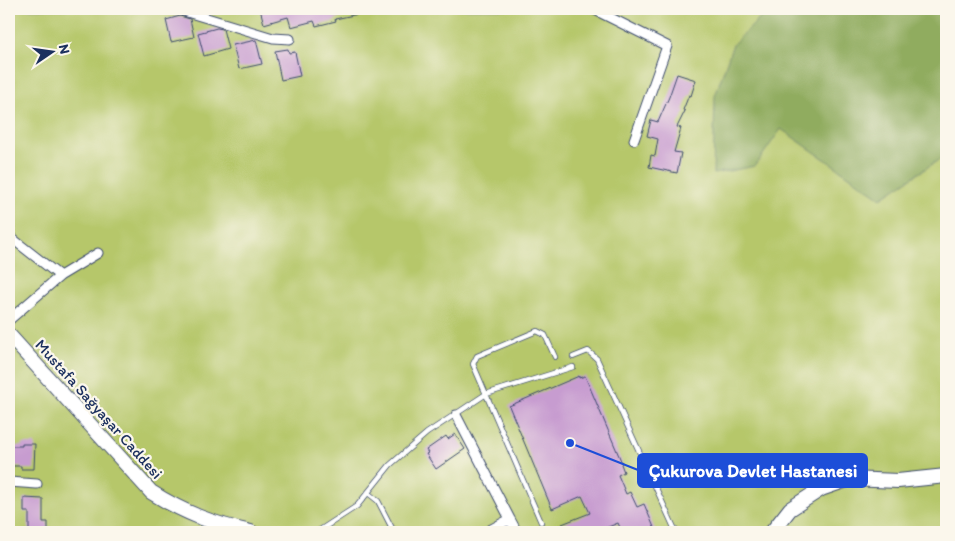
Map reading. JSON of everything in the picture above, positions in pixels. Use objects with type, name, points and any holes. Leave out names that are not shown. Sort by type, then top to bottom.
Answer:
[{"type":"street","points":[[177,9],[273,38],[290,39]]},
{"type":"street","points":[[594,9],[667,46],[634,140]]},
{"type":"street","points":[[9,236],[60,276]]},
{"type":"street","points":[[9,320],[60,276],[98,253]]},
{"type":"street","name":"Mustafa Sağyaşar Caddesi","points":[[9,335],[150,492],[176,508],[210,522],[251,532]]},
{"type":"street","points":[[456,415],[517,532]]},
{"type":"street","points":[[772,532],[790,509],[821,489],[850,479],[898,481],[946,476]]},
{"type":"street","points":[[9,482],[37,484]]},
{"type":"street","points":[[486,532],[510,519]]},
{"type":"lane","points":[[541,522],[473,364],[477,356],[537,332],[545,335],[554,357]]},
{"type":"lane","points":[[573,357],[588,351],[597,359],[676,532]]},
{"type":"lane","points":[[317,532],[357,506],[390,465],[427,433],[486,394],[573,367]]},
{"type":"lane","points":[[368,493],[378,501],[394,532]]},
{"type":"green space","points":[[9,9],[946,9],[946,532],[9,532]]},
{"type":"green space","points":[[770,9],[946,9],[946,155],[881,198],[781,129],[755,166],[713,174],[715,96],[733,44]]},
{"type":"building","points":[[260,9],[368,9],[368,12],[335,19],[336,21],[316,26],[314,21],[291,27],[288,17],[264,24]]},
{"type":"building","points":[[180,16],[190,19],[194,37],[171,42],[166,20]]},
{"type":"building","points":[[217,28],[223,29],[228,49],[204,56],[198,33]]},
{"type":"building","points":[[256,40],[262,64],[239,69],[233,45]]},
{"type":"building","points":[[288,49],[289,53],[295,52],[300,76],[281,80],[275,51]]},
{"type":"building","points":[[677,74],[696,80],[677,127],[681,128],[674,152],[681,153],[677,173],[649,167],[651,155],[655,156],[658,139],[647,136],[651,120],[658,122]]},
{"type":"building","points":[[579,376],[579,378],[585,376],[622,463],[624,472],[618,475],[626,494],[630,492],[637,507],[644,504],[656,532],[622,532],[618,523],[596,532],[565,532],[562,524],[590,513],[582,496],[552,509],[509,406]]},
{"type":"building","points":[[455,434],[465,449],[436,469],[426,454],[428,453],[426,450],[446,436],[448,439]]},
{"type":"building","points":[[22,444],[35,444],[34,469],[21,469],[21,466],[9,466],[9,446],[22,446]]},
{"type":"building","points":[[24,498],[43,499],[43,522],[48,522],[48,532],[29,532],[29,512],[24,512]]},
{"type":"place","name":"Çukurova Devlet Hastanesi","points":[[570,443]]}]
